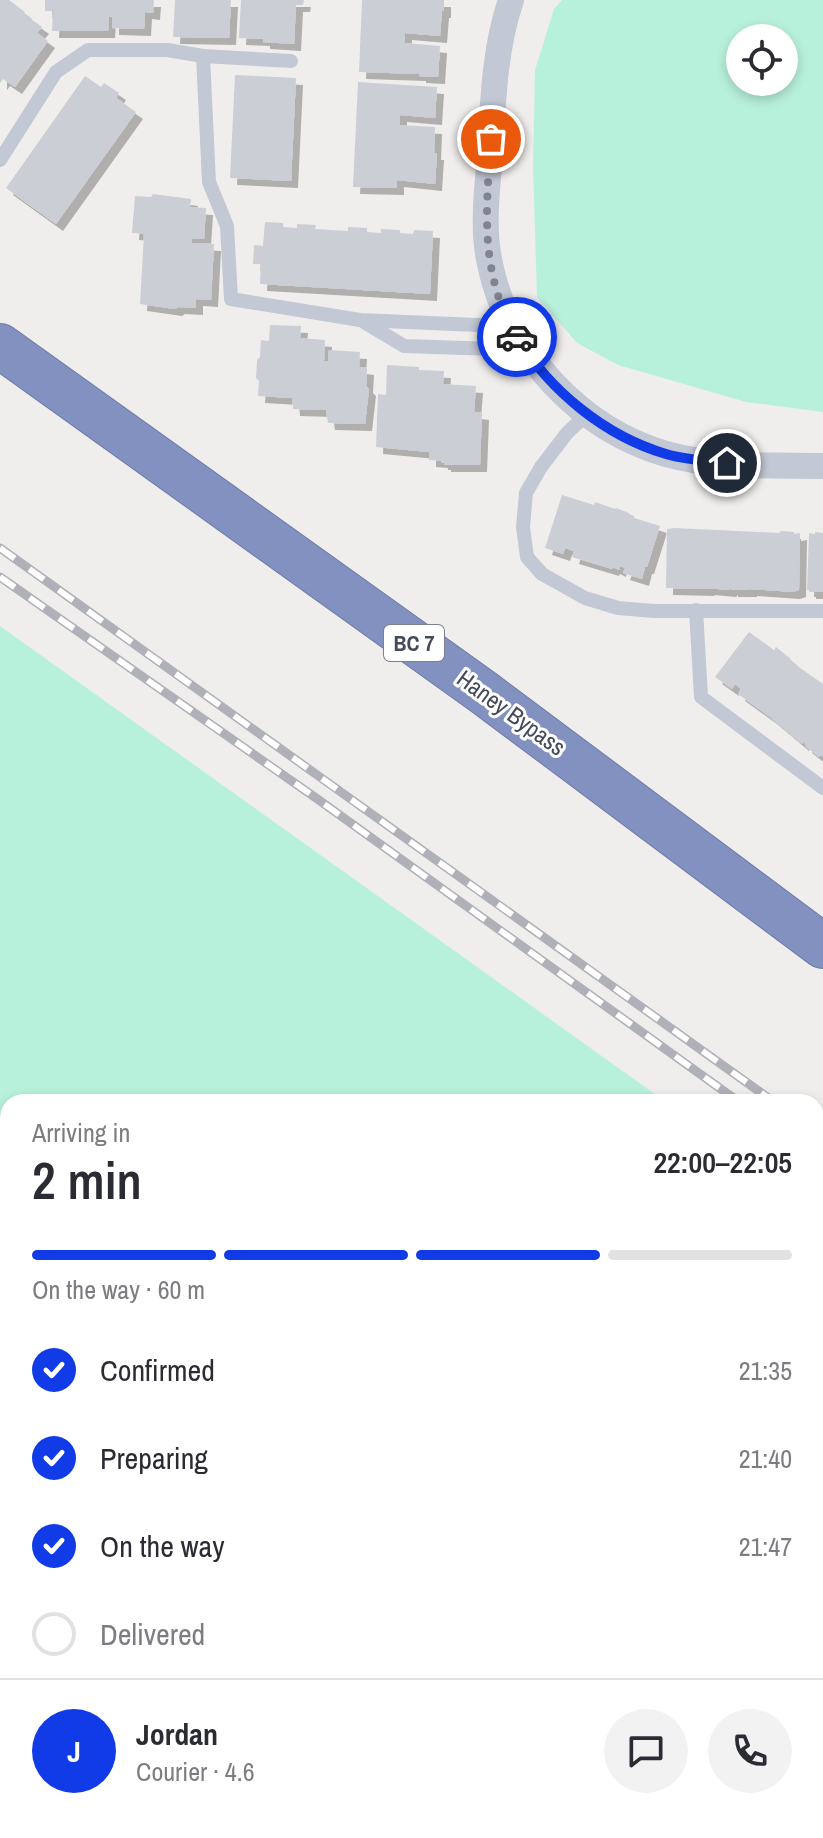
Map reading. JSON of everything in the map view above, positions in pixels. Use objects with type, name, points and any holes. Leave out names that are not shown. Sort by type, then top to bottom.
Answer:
[{"type":"highway","name":"Haney Bypass","points":[[0,346],[483,692],[823,946]]},
{"type":"street","points":[[511,0],[496,60],[486,227],[489,261],[498,296],[526,350],[554,384],[587,414],[632,441],[666,454],[727,463],[823,466]]},
{"type":"lane","points":[[0,160],[56,72],[88,50],[167,50],[203,56],[291,61]]},
{"type":"lane","points":[[203,56],[209,182],[227,226],[231,299],[360,320],[510,324]]},
{"type":"lane","points":[[360,320],[404,346],[526,350]]},
{"type":"lane","points":[[587,414],[541,467],[526,493],[523,527],[527,557],[542,574],[585,598],[618,608],[654,611],[823,611]]},
{"type":"lane","points":[[696,610],[701,697],[823,788]]},
{"type":"green space","points":[[562,0],[823,0],[823,412],[746,402],[618,365],[577,343],[537,297],[533,167],[535,70],[554,9]]},
{"type":"green space","points":[[0,626],[655,1094],[0,1094]]},
{"type":"building","points":[[0,0],[9,0],[25,12],[42,27],[37,33],[48,41],[15,87],[3,79],[0,83]]},
{"type":"building","points":[[45,0],[154,0],[153,13],[145,12],[144,29],[112,28],[112,17],[109,17],[108,31],[52,31],[53,11],[45,11]]},
{"type":"building","points":[[175,0],[231,0],[229,38],[173,37]]},
{"type":"building","points":[[241,0],[304,0],[303,5],[296,5],[294,44],[239,38]]},
{"type":"building","points":[[362,0],[444,0],[440,36],[405,33],[405,43],[440,46],[438,77],[359,72]]},
{"type":"building","points":[[235,75],[296,78],[291,181],[230,178]]},
{"type":"building","points":[[85,76],[101,87],[104,83],[119,93],[116,98],[136,112],[56,224],[6,188]]},
{"type":"building","points":[[358,82],[437,87],[435,118],[400,115],[400,125],[435,127],[435,184],[397,180],[397,188],[353,187]]},
{"type":"building","points":[[153,194],[191,199],[190,207],[206,208],[204,239],[192,239],[192,243],[214,244],[211,300],[196,299],[196,308],[175,309],[140,304],[144,234],[132,233],[135,196],[151,197]]},
{"type":"building","points":[[265,222],[283,223],[283,227],[316,225],[315,229],[348,231],[348,227],[367,228],[367,232],[381,233],[381,229],[413,234],[414,230],[433,231],[430,294],[260,284],[261,264],[253,264],[254,245],[263,246]]},
{"type":"building","points":[[270,325],[301,326],[300,338],[325,340],[324,361],[328,361],[329,350],[360,352],[359,367],[367,368],[366,386],[369,389],[365,424],[328,423],[326,410],[293,409],[292,398],[258,396],[257,360],[261,340],[269,341]]},
{"type":"building","points":[[387,365],[444,371],[443,384],[476,386],[474,412],[482,413],[480,465],[444,465],[441,461],[429,460],[429,452],[376,447],[378,394],[386,395]]},
{"type":"building","points":[[562,495],[616,508],[634,518],[660,526],[642,579],[623,573],[625,568],[620,566],[619,570],[612,569],[572,557],[574,551],[565,548],[563,554],[545,548]]},
{"type":"building","points":[[667,529],[800,533],[799,590],[666,588]]},
{"type":"building","points":[[809,533],[823,533],[823,592],[807,590]]},
{"type":"building","points":[[749,632],[774,650],[776,647],[823,684],[823,757],[738,694],[741,689],[735,684],[732,689],[715,677]]},
{"type":"railway","points":[[0,548],[763,1094]]},
{"type":"railway","points":[[0,577],[316,798],[728,1094]]},
{"type":"way so far","points":[[491,139],[486,227],[489,261],[498,296],[517,337]]},
{"type":"route","points":[[517,337],[531,359],[587,414],[632,441],[666,454],[727,463]]}]
